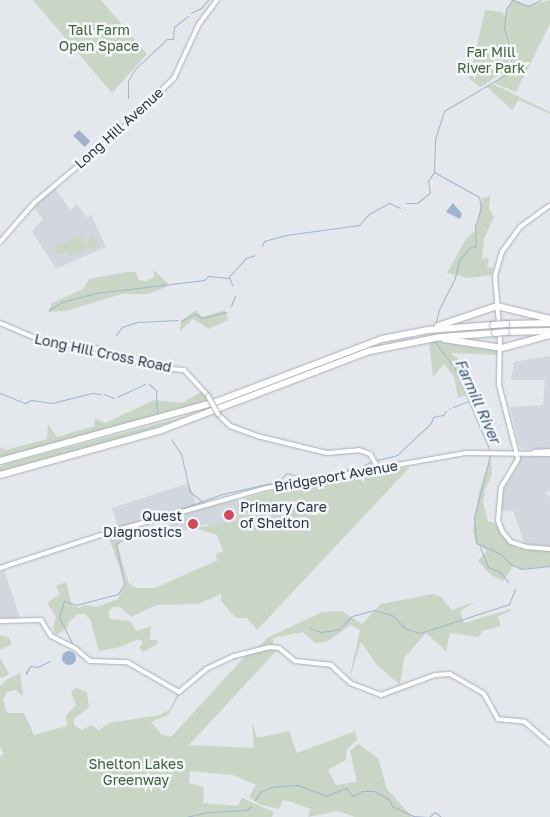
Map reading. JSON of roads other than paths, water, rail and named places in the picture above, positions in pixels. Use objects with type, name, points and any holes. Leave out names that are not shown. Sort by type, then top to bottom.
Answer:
[{"type":"highway","points":[[0,461],[216,402],[362,345],[443,326],[497,306],[550,321]]},
{"type":"highway","points":[[443,326],[550,321]]},
{"type":"highway","points":[[0,475],[159,431],[347,359],[419,340],[506,332],[550,331]]},
{"type":"highway","points":[[441,338],[502,348],[550,336]]},
{"type":"street","name":"Long Hill Avenue","points":[[0,242],[34,203],[125,126],[174,78],[199,24],[217,0]]},
{"type":"street","points":[[550,205],[524,223],[505,245],[495,276],[502,348],[499,385],[518,453],[516,466],[501,487],[499,526],[516,544],[550,548]]},
{"type":"street","name":"Long Hill Cross Road","points":[[0,323],[47,343],[92,348],[158,368],[184,370],[208,396],[218,414],[230,426],[257,436],[329,454],[366,452],[378,468]]},
{"type":"street","name":"Bridgeport Avenue","points":[[0,568],[104,534],[266,488],[465,453],[550,452]]},
{"type":"street","points":[[0,622],[42,620],[51,636],[76,649],[90,662],[128,662],[180,692],[206,669],[234,656],[269,647],[279,648],[295,661],[331,665],[350,683],[380,695],[435,675],[450,674],[484,694],[498,719],[525,722],[550,744]]},
{"type":"water","points":[[79,130],[90,141],[85,147],[73,136]]},
{"type":"water","points":[[453,203],[462,214],[460,219],[446,212]]},
{"type":"water","points":[[66,651],[72,651],[76,658],[72,665],[66,665],[62,661],[62,655]]},
{"type":"waterway","points":[[191,13],[201,8],[208,0]]},
{"type":"waterway","name":"Farmill River","points":[[406,203],[417,203],[430,193],[428,181],[434,172],[435,139],[444,111],[510,72],[511,56],[504,28],[506,9],[512,0]]},
{"type":"waterway","name":"Farmill River","points":[[513,0],[528,6],[541,0]]},
{"type":"waterway","points":[[128,98],[128,81],[134,70],[167,39],[173,39],[174,27],[188,16]]},
{"type":"waterway","name":"Farmill River","points":[[434,172],[479,197],[481,208],[475,227],[476,246],[470,247],[459,260],[455,278],[439,309],[435,326]]},
{"type":"waterway","points":[[262,246],[264,241],[286,235],[359,225],[369,214],[389,203],[400,208]]},
{"type":"waterway","points":[[49,310],[62,302],[96,293],[204,280],[208,276],[228,278],[246,258],[255,255]]},
{"type":"waterway","points":[[229,277],[232,285]]},
{"type":"waterway","points":[[231,306],[235,296]]},
{"type":"waterway","points":[[181,321],[195,314],[202,318],[226,312]]},
{"type":"waterway","points":[[116,335],[122,327],[137,322],[178,320]]},
{"type":"waterway","name":"Farmill River","points":[[435,342],[454,367],[490,451]]},
{"type":"waterway","points":[[117,397],[145,384]]},
{"type":"waterway","points":[[149,384],[156,390],[157,414]]},
{"type":"waterway","points":[[0,393],[25,403],[31,400],[52,403],[92,393],[101,394]]},
{"type":"waterway","points":[[104,394],[114,398]]},
{"type":"waterway","points":[[453,407],[469,401]]},
{"type":"waterway","points":[[377,460],[397,455],[431,423],[433,417],[443,415],[446,411]]},
{"type":"waterway","points":[[171,439],[181,454],[190,492],[202,501]]},
{"type":"waterway","name":"Farmill River","points":[[490,455],[474,518],[476,543],[501,554],[510,564],[522,569],[550,566]]},
{"type":"waterway","points":[[173,512],[222,494],[277,482],[287,473],[306,478],[361,467],[372,461]]},
{"type":"waterway","points":[[130,536],[143,537],[155,528]]},
{"type":"waterway","points":[[72,643],[59,618],[64,601],[76,605],[118,594],[124,584],[116,544],[123,539]]},
{"type":"waterway","points":[[480,547],[488,567],[500,572],[508,582]]},
{"type":"waterway","points":[[310,628],[321,632],[339,629],[352,616],[374,610],[392,615],[406,629],[420,633],[509,604],[515,589]]},
{"type":"waterway","points":[[26,671],[26,674],[30,666],[37,667],[50,661]]},
{"type":"waterway","points":[[255,800],[260,792],[271,787],[298,785],[326,796],[346,788],[353,796],[362,791],[374,791],[389,799],[392,806],[413,816],[429,817],[435,812],[441,817]]},
{"type":"waterway","points":[[186,817],[208,812],[247,810],[252,806]]},
{"type":"place","name":"Primary Care of Shelton","points":[[229,515]]},
{"type":"place","name":"Quest Diagnostics","points":[[193,524]]},
{"type":"park label","name":"Tall Farm Open Space","points":[[99,38]]},
{"type":"park label","name":"Far Mill River Park","points":[[491,60]]},
{"type":"park label","name":"Shelton Lakes Greenway","points":[[136,772]]}]
